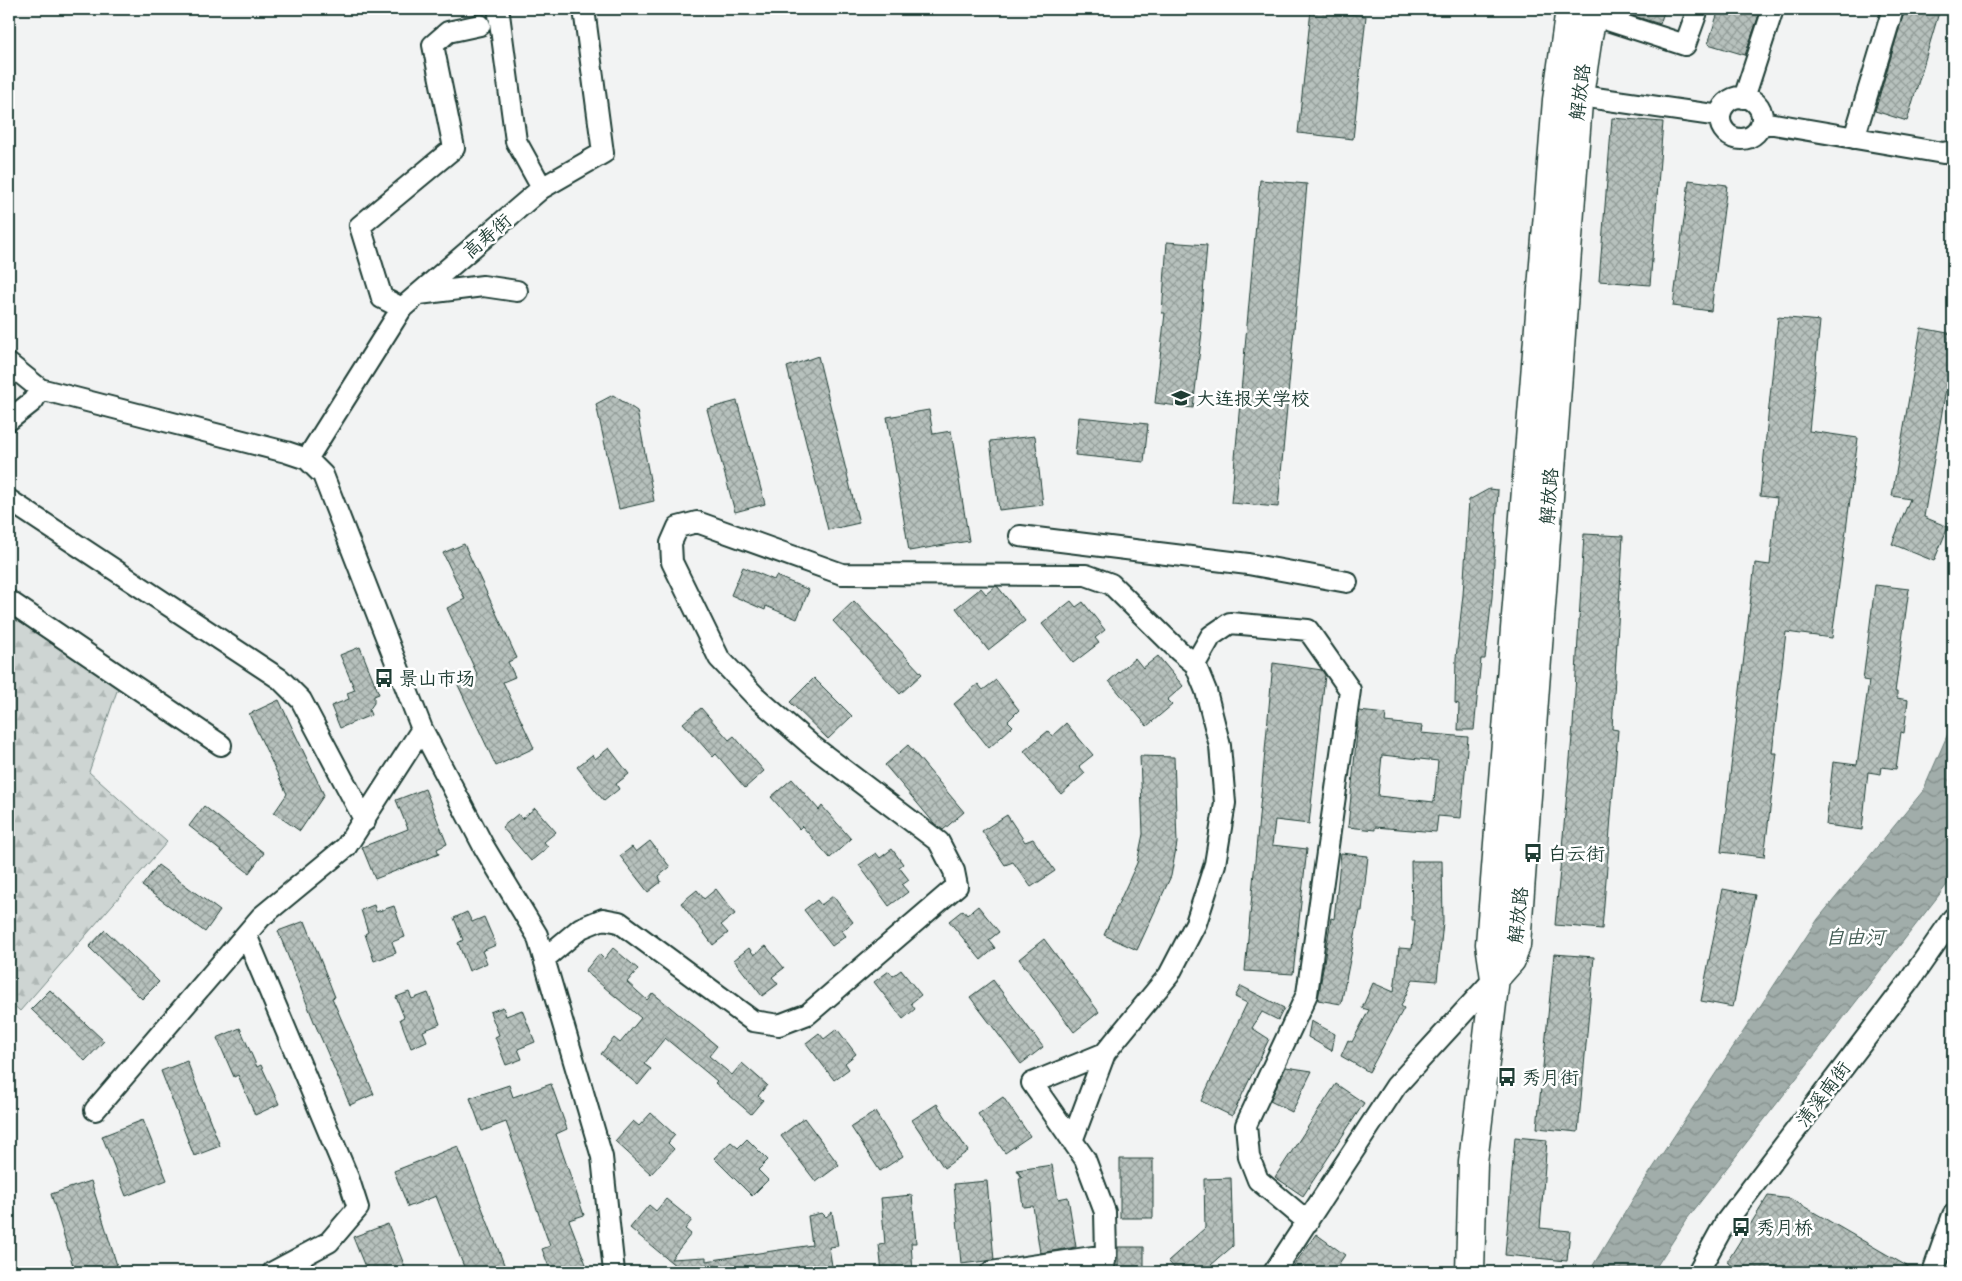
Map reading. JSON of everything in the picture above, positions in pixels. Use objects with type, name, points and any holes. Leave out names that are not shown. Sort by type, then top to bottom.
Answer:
[{"type":"main road","name":"解放路","points":[[1470,1272],[1473,1162],[1495,978],[1490,944],[1568,94],[1585,11]]},
{"type":"street","name":"高寿街","points":[[307,460],[402,308],[542,188],[603,153],[584,9]]},
{"type":"street","points":[[1585,11],[1685,45],[1698,9]]},
{"type":"street","points":[[1744,98],[1773,9]]},
{"type":"street","points":[[1854,138],[1893,9]]},
{"type":"street","points":[[499,14],[516,141],[542,188]]},
{"type":"street","points":[[402,308],[382,298],[360,226],[454,148],[433,44],[448,32],[480,25]]},
{"type":"street","points":[[1568,94],[1720,116]]},
{"type":"street","points":[[1744,98],[1756,103],[1760,109],[1762,122],[1756,134],[1750,138],[1735,138],[1724,130],[1720,116],[1722,109],[1731,100],[1744,98]]},
{"type":"street","points":[[1762,122],[1943,153],[1953,151]]},
{"type":"street","points":[[419,294],[483,286],[517,291]]},
{"type":"street","points":[[9,364],[40,389],[286,452],[307,460],[323,475],[422,729],[484,847],[537,934],[602,1158],[614,1272]]},
{"type":"street","points":[[9,420],[33,401],[40,389]]},
{"type":"street","points":[[9,500],[280,680],[301,700],[365,820]]},
{"type":"street","points":[[544,959],[581,928],[603,919],[618,922],[753,1021],[779,1025],[808,1014],[957,886],[954,871],[939,842],[811,745],[755,696],[719,658],[672,562],[671,543],[678,527],[697,522],[842,574],[1086,575],[1111,584],[1179,651],[1195,664],[1206,691],[1220,746],[1225,803],[1214,864],[1196,923],[1169,975],[1105,1053],[1072,1141]]},
{"type":"street","points":[[1020,536],[1248,564],[1347,582]]},
{"type":"street","points":[[9,601],[221,745]]},
{"type":"street","points":[[1195,664],[1211,636],[1230,623],[1308,630],[1350,690],[1307,994],[1246,1125],[1249,1157],[1258,1180],[1308,1222]]},
{"type":"street","points":[[95,1110],[261,917],[346,847],[422,729]]},
{"type":"street","name":"清溪南街","points":[[1698,1272],[1726,1223],[1910,980],[1953,918]]},
{"type":"street","points":[[246,936],[349,1180],[358,1208],[329,1242],[273,1272]]},
{"type":"street","points":[[1274,1272],[1396,1086],[1495,978]]},
{"type":"street","points":[[991,1272],[1104,1264],[1105,1212],[1085,1159],[1032,1082],[1105,1053]]},
{"type":"street","points":[[1933,1272],[1947,1253],[1953,1215]]},
{"type":"green space","points":[[9,615],[118,688],[89,772],[167,842],[20,1011],[9,1001]]},
{"type":"water","name":"自由河","points":[[1953,722],[1953,877],[1687,1219],[1653,1272],[1589,1272],[1641,1186],[1818,919],[1923,791]]},
{"type":"building","points":[[1611,9],[1665,9],[1660,24]]},
{"type":"building","points":[[1719,9],[1761,9],[1745,55],[1708,44]]},
{"type":"building","points":[[1905,9],[1940,9],[1907,121],[1875,111]]},
{"type":"building","points":[[1311,10],[1366,16],[1353,139],[1298,133]]},
{"type":"building","points":[[1612,118],[1663,122],[1650,285],[1599,281]]},
{"type":"building","points":[[1260,180],[1307,184],[1278,507],[1231,503]]},
{"type":"building","points":[[1689,180],[1727,185],[1711,311],[1673,306]]},
{"type":"building","points":[[1167,242],[1207,245],[1200,331],[1202,332],[1193,408],[1155,403],[1165,313],[1162,313]]},
{"type":"building","points":[[1778,317],[1820,321],[1809,431],[1858,438],[1832,638],[1786,632],[1772,753],[1777,753],[1764,857],[1721,852],[1755,563],[1770,565],[1777,498],[1760,496]]},
{"type":"building","points":[[1921,328],[1953,334],[1953,348],[1924,517],[1948,527],[1934,561],[1892,544],[1910,499],[1892,496]]},
{"type":"building","points":[[818,356],[859,523],[828,530],[787,367]]},
{"type":"building","points":[[613,395],[637,411],[654,501],[619,509],[596,404]]},
{"type":"building","points":[[737,401],[765,504],[735,512],[707,409]]},
{"type":"building","points":[[929,410],[933,434],[951,431],[969,541],[909,551],[887,417]]},
{"type":"building","points":[[1079,417],[1148,424],[1144,462],[1075,455]]},
{"type":"building","points":[[1035,436],[1043,505],[999,510],[990,441]]},
{"type":"building","points":[[1489,489],[1498,490],[1492,597],[1485,659],[1481,659],[1474,730],[1458,730],[1459,704],[1455,703],[1456,658],[1463,595],[1469,500]]},
{"type":"building","points":[[1584,534],[1623,536],[1612,729],[1618,730],[1602,929],[1555,925],[1573,726]]},
{"type":"building","points":[[464,544],[517,658],[508,662],[515,677],[503,682],[534,748],[496,766],[458,685],[478,676],[447,608],[465,599],[443,553]]},
{"type":"building","points":[[743,567],[774,580],[776,576],[809,590],[797,619],[766,606],[765,610],[731,595]]},
{"type":"building","points":[[1875,585],[1909,589],[1895,692],[1897,692],[1897,698],[1908,700],[1904,733],[1901,732],[1896,769],[1882,767],[1881,774],[1868,772],[1862,830],[1826,825],[1833,762],[1857,765],[1869,681],[1863,680]]},
{"type":"building","points":[[996,586],[1025,621],[988,650],[956,608],[981,588],[986,594]]},
{"type":"building","points":[[854,601],[922,674],[900,694],[833,621]]},
{"type":"building","points":[[1071,601],[1076,607],[1083,602],[1105,630],[1095,638],[1099,643],[1073,663],[1042,624]]},
{"type":"building","points":[[360,647],[379,694],[374,696],[374,703],[369,710],[371,715],[340,728],[331,706],[349,699],[347,693],[355,690],[340,655]]},
{"type":"building","points":[[1158,656],[1183,686],[1167,700],[1172,705],[1147,726],[1109,681],[1135,658],[1143,668]]},
{"type":"building","points":[[1273,663],[1322,670],[1325,675],[1309,824],[1275,820],[1272,845],[1307,849],[1293,974],[1245,971]]},
{"type":"building","points":[[814,678],[852,716],[828,739],[790,702]]},
{"type":"building","points":[[996,680],[1019,710],[1008,721],[1013,726],[989,748],[954,704],[978,684],[983,690]]},
{"type":"building","points":[[279,700],[324,795],[300,831],[274,813],[287,794],[249,714]]},
{"type":"building","points":[[701,708],[729,740],[734,736],[764,771],[745,788],[716,754],[713,757],[683,723]]},
{"type":"building","points":[[1359,711],[1386,714],[1385,722],[1422,726],[1421,733],[1468,737],[1461,818],[1438,816],[1436,832],[1375,827],[1375,830],[1348,827]],"holes":[[[1382,755],[1438,761],[1434,802],[1378,796]]]},
{"type":"building","points":[[1066,723],[1093,755],[1079,766],[1085,773],[1061,794],[1024,751],[1048,731],[1052,736]]},
{"type":"building","points":[[908,745],[964,812],[943,830],[934,823],[885,765]]},
{"type":"building","points":[[609,748],[629,774],[616,784],[619,789],[604,801],[577,767],[592,755],[595,759]]},
{"type":"building","points":[[1140,756],[1174,757],[1177,843],[1171,876],[1137,950],[1104,935],[1137,863],[1143,834]]},
{"type":"building","points":[[792,779],[819,810],[822,806],[851,839],[830,858],[802,826],[799,829],[771,797]]},
{"type":"building","points":[[425,789],[447,844],[437,849],[439,854],[375,879],[362,847],[408,829],[396,800]]},
{"type":"building","points":[[204,806],[264,853],[249,873],[189,826]]},
{"type":"building","points":[[535,808],[556,832],[544,842],[548,847],[531,861],[502,827],[518,814],[522,819]]},
{"type":"building","points":[[1007,815],[1025,842],[1033,839],[1055,871],[1031,887],[1013,862],[1005,865],[982,831]]},
{"type":"building","points":[[650,841],[670,867],[659,876],[661,882],[648,892],[620,856],[632,847],[636,852]]},
{"type":"building","points":[[892,849],[903,864],[899,867],[909,880],[902,885],[908,892],[889,906],[859,865],[876,853],[880,858]]},
{"type":"building","points":[[1341,853],[1368,856],[1362,911],[1360,911],[1341,1004],[1318,1000],[1331,918],[1334,919]]},
{"type":"building","points":[[1411,861],[1442,861],[1443,922],[1437,981],[1413,979],[1401,1006],[1404,1008],[1369,1072],[1341,1056],[1348,1040],[1352,1042],[1369,1010],[1362,1008],[1373,983],[1394,992],[1399,948],[1412,949],[1415,920],[1412,920]]},
{"type":"building","points":[[158,865],[220,911],[205,932],[142,886]]},
{"type":"building","points":[[716,889],[735,914],[721,925],[728,933],[713,945],[681,903],[697,890],[704,899]]},
{"type":"building","points":[[1723,889],[1755,895],[1733,1007],[1701,1001]]},
{"type":"building","points":[[833,896],[853,922],[842,931],[846,936],[832,946],[804,910],[817,900],[821,905]]},
{"type":"building","points":[[374,905],[376,912],[394,906],[405,937],[392,942],[396,953],[374,961],[365,934],[368,932],[361,910]]},
{"type":"building","points":[[978,906],[999,932],[989,940],[995,948],[981,960],[949,921],[963,910],[967,915]]},
{"type":"building","points":[[467,912],[472,922],[484,917],[496,945],[482,951],[487,963],[469,971],[458,943],[463,940],[454,918]]},
{"type":"building","points":[[305,921],[335,997],[332,998],[374,1094],[350,1105],[278,931]]},
{"type":"building","points":[[105,930],[159,982],[142,999],[89,947]]},
{"type":"building","points":[[1044,939],[1099,1012],[1074,1032],[1019,959]]},
{"type":"building","points":[[766,946],[784,968],[772,977],[778,984],[762,996],[734,960],[749,948],[754,955]]},
{"type":"building","points":[[613,948],[638,969],[627,982],[647,1000],[653,993],[717,1046],[709,1056],[732,1075],[742,1063],[767,1085],[758,1096],[763,1100],[751,1114],[715,1083],[717,1081],[665,1038],[644,1064],[651,1069],[638,1085],[601,1054],[614,1038],[620,1043],[641,1018],[585,971],[599,954],[604,959]]},
{"type":"building","points":[[1554,954],[1594,957],[1578,1132],[1537,1128]]},
{"type":"building","points":[[901,970],[921,995],[911,1003],[915,1009],[903,1019],[874,982],[889,971],[893,976]]},
{"type":"building","points":[[993,980],[1043,1047],[1021,1064],[970,997]]},
{"type":"building","points":[[1241,986],[1284,1008],[1278,1020],[1262,1012],[1252,1028],[1269,1039],[1232,1116],[1201,1101],[1247,1003],[1235,997]]},
{"type":"building","points":[[50,990],[104,1041],[85,1061],[31,1009]]},
{"type":"building","points":[[409,992],[412,999],[428,993],[440,1024],[423,1031],[427,1041],[411,1048],[400,1019],[404,1017],[396,997]]},
{"type":"building","points":[[503,1007],[506,1016],[522,1010],[535,1042],[518,1049],[522,1059],[506,1065],[495,1037],[499,1035],[490,1012]]},
{"type":"building","points":[[1311,1021],[1335,1034],[1332,1051],[1308,1037]]},
{"type":"building","points":[[240,1028],[257,1067],[261,1065],[279,1104],[255,1115],[238,1075],[234,1077],[217,1038]]},
{"type":"building","points":[[837,1029],[856,1054],[845,1063],[849,1069],[834,1080],[806,1043],[819,1033],[824,1039]]},
{"type":"building","points":[[187,1061],[220,1146],[194,1156],[161,1071]]},
{"type":"building","points":[[1286,1067],[1312,1071],[1292,1112],[1270,1101]]},
{"type":"building","points":[[551,1084],[567,1129],[556,1134],[584,1215],[569,1220],[589,1272],[551,1272],[542,1249],[550,1246],[506,1122],[482,1131],[470,1098],[509,1085],[513,1097]]},
{"type":"building","points":[[1336,1084],[1364,1103],[1303,1196],[1275,1177]]},
{"type":"building","points":[[1003,1097],[1030,1136],[1005,1153],[978,1114]]},
{"type":"building","points":[[937,1104],[968,1151],[944,1168],[912,1120]]},
{"type":"building","points":[[875,1112],[903,1156],[880,1171],[851,1127]]},
{"type":"building","points":[[651,1113],[675,1135],[668,1143],[674,1149],[651,1174],[615,1141],[633,1121],[639,1126]]},
{"type":"building","points":[[804,1118],[839,1165],[816,1182],[781,1136]]},
{"type":"building","points":[[143,1120],[167,1180],[126,1196],[102,1136]]},
{"type":"building","points":[[1515,1137],[1547,1140],[1540,1228],[1570,1231],[1567,1261],[1505,1255]]},
{"type":"building","points":[[747,1139],[768,1160],[758,1170],[768,1180],[752,1196],[714,1158],[731,1142],[738,1148]]},
{"type":"building","points":[[458,1146],[507,1272],[466,1272],[436,1196],[408,1207],[394,1171]]},
{"type":"building","points":[[1120,1159],[1153,1159],[1153,1218],[1120,1218]]},
{"type":"building","points":[[1052,1165],[1058,1199],[1068,1197],[1076,1247],[1040,1253],[1033,1206],[1023,1207],[1019,1178],[1022,1178],[1017,1170]]},
{"type":"building","points":[[1231,1178],[1233,1246],[1203,1272],[1178,1272],[1168,1261],[1205,1228],[1204,1179]]},
{"type":"building","points":[[91,1181],[119,1272],[75,1272],[51,1194]]},
{"type":"building","points":[[987,1181],[994,1260],[961,1264],[954,1184]]},
{"type":"building","points":[[912,1195],[916,1243],[911,1243],[913,1272],[882,1272],[879,1245],[885,1244],[881,1198]]},
{"type":"building","points":[[1768,1196],[1791,1199],[1917,1272],[1742,1272],[1727,1262]]},
{"type":"building","points":[[666,1199],[692,1220],[685,1229],[691,1234],[671,1259],[706,1257],[706,1261],[812,1245],[808,1216],[822,1213],[826,1217],[832,1212],[838,1246],[829,1247],[833,1272],[683,1272],[630,1228],[649,1205],[656,1211]]},
{"type":"building","points":[[388,1224],[407,1272],[367,1272],[353,1237]]},
{"type":"building","points":[[1316,1234],[1345,1255],[1333,1272],[1289,1272]]},
{"type":"building","points":[[1118,1247],[1144,1247],[1144,1272],[1118,1272]]},
{"type":"place","name":"大连报关学校","points":[[1181,398]]},
{"type":"place","name":"景山市场","points":[[384,678]]},
{"type":"place","name":"白云街","points":[[1533,853]]},
{"type":"place","name":"秀月街","points":[[1507,1077]]},
{"type":"place","name":"秀月桥","points":[[1741,1227]]}]
